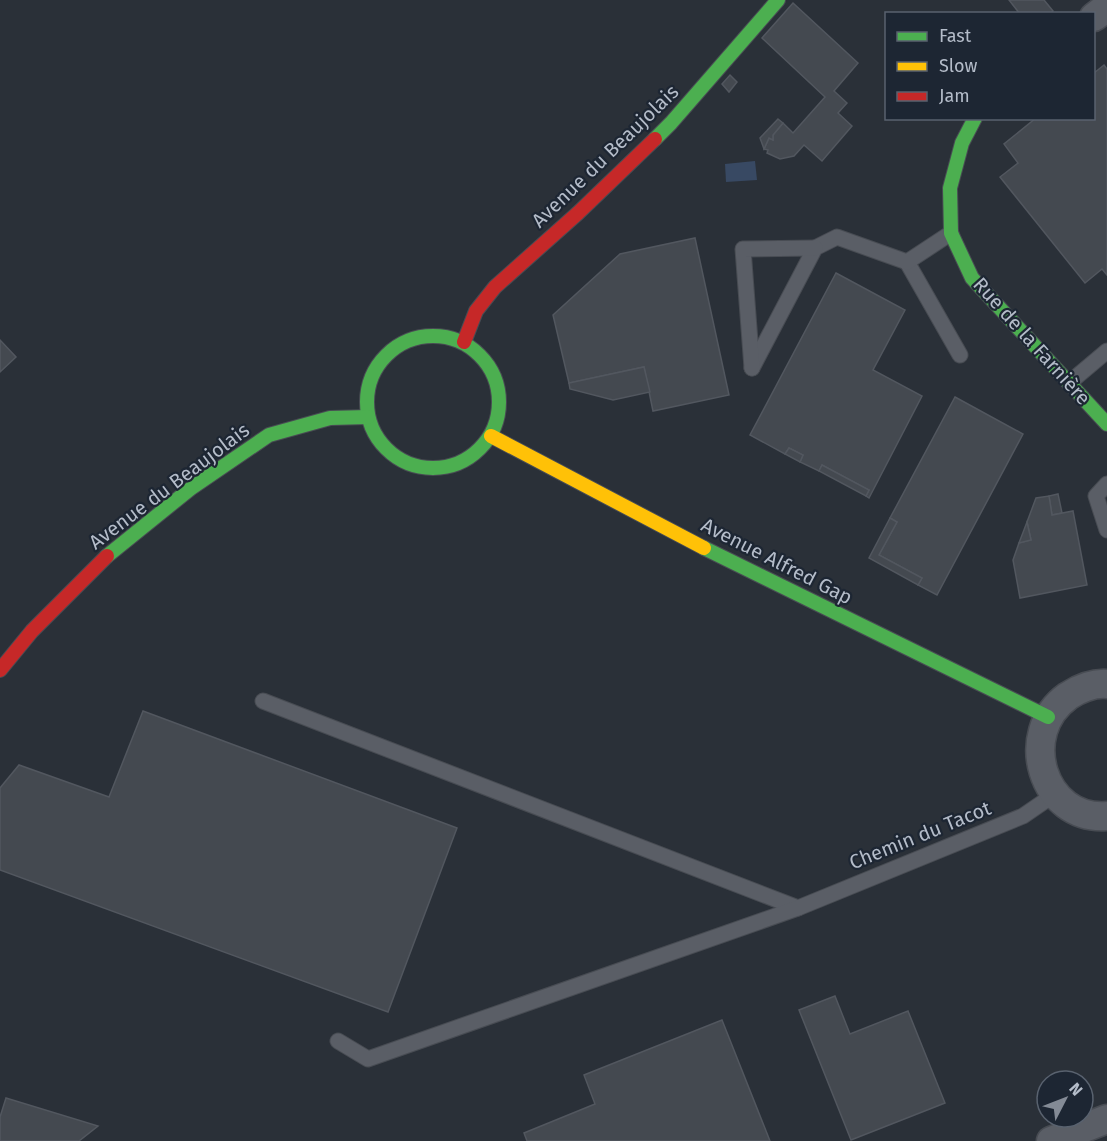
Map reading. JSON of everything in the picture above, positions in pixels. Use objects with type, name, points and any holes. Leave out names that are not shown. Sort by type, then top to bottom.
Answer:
[{"type":"main road","name":"Avenue du Beaujolais","points":[[464,342],[476,311],[495,287],[578,213],[671,123],[778,0]]},
{"type":"main road","name":"Rue de la Farnière","points":[[974,120],[962,143],[950,188],[951,233],[972,278],[1107,424]]},
{"type":"main road","points":[[439,335],[464,342],[491,367],[500,405],[491,436],[465,461],[433,469],[403,461],[380,442],[368,417],[367,393],[376,366],[390,350],[413,338],[439,335]]},
{"type":"main road","name":"Avenue du Beaujolais","points":[[0,670],[32,631],[97,564],[190,489],[269,435],[330,418],[368,417]]},
{"type":"main road","name":"Avenue Alfred Gap","points":[[491,436],[733,563],[1048,717]]},
{"type":"street","points":[[1095,16],[1107,7]]},
{"type":"street","points":[[1107,684],[1078,689],[1059,702],[1048,717],[1040,739],[1039,755],[1044,777],[1055,794],[1073,809],[1095,817],[1107,816]]},
{"type":"street","points":[[1051,1141],[1107,1119]]},
{"type":"lane","points":[[907,262],[951,233]]},
{"type":"lane","points":[[815,248],[752,368],[743,249],[815,248],[837,237],[907,262],[960,355]]},
{"type":"lane","points":[[1069,383],[1107,351]]},
{"type":"lane","points":[[1107,484],[1095,496],[1107,530]]},
{"type":"lane","points":[[263,701],[798,908]]},
{"type":"lane","name":"Chemin du Tacot","points":[[338,1041],[368,1059],[798,908],[1023,816],[1055,794]]},
{"type":"water","points":[[755,161],[757,180],[726,182],[725,164]]},
{"type":"building","points":[[1009,0],[1044,0],[1053,11],[1052,12],[1018,12]]},
{"type":"building","points":[[793,3],[858,63],[834,91],[847,103],[838,113],[852,126],[822,161],[804,145],[794,156],[780,159],[767,153],[768,150],[764,149],[769,138],[773,140],[773,135],[783,123],[793,133],[825,97],[762,38]]},
{"type":"building","points":[[1104,65],[1107,69],[1107,275],[1102,269],[1085,283],[1000,177],[1018,163],[1004,144],[1034,120],[1095,120],[1095,72]]},
{"type":"building","points":[[730,75],[737,82],[729,92],[722,84]]},
{"type":"building","points":[[778,119],[783,123],[773,135],[773,140],[769,138],[764,149],[760,138]]},
{"type":"building","points":[[695,238],[729,395],[653,411],[644,367],[569,383],[553,315],[620,254]]},
{"type":"building","points":[[836,273],[905,310],[873,370],[922,396],[869,498],[866,496],[869,490],[822,465],[819,471],[800,462],[803,455],[789,448],[785,454],[750,435]]},
{"type":"building","points":[[0,340],[16,357],[0,372]]},
{"type":"building","points":[[644,367],[650,392],[613,400],[570,389],[569,383]]},
{"type":"building","points":[[955,397],[1023,434],[937,595],[918,585],[922,578],[879,555],[897,522],[890,518]]},
{"type":"building","points":[[789,448],[803,455],[800,462],[785,454]]},
{"type":"building","points":[[822,465],[869,490],[866,496],[819,471]]},
{"type":"building","points":[[1058,494],[1062,513],[1052,515],[1049,496]]},
{"type":"building","points":[[1049,496],[1052,515],[1073,511],[1087,585],[1020,598],[1013,560],[1019,543],[1031,540],[1027,522],[1036,498]]},
{"type":"building","points":[[890,518],[897,522],[879,555],[922,578],[918,585],[869,558]]},
{"type":"building","points":[[1027,522],[1031,540],[1019,543]]},
{"type":"building","points":[[143,711],[457,828],[388,1012],[0,870],[0,788],[19,765],[109,797]]},
{"type":"building","points":[[835,996],[850,1034],[908,1011],[945,1103],[851,1140],[799,1010]]},
{"type":"building","points":[[722,1020],[770,1141],[527,1141],[524,1133],[595,1104],[584,1075]]},
{"type":"building","points":[[6,1098],[98,1126],[79,1141],[0,1141],[0,1117]]},
{"type":"traffic: fast","points":[[655,139],[778,0]]},
{"type":"traffic: fast","points":[[974,120],[962,143],[950,188],[951,233],[972,278],[1107,424]]},
{"type":"traffic: fast","points":[[433,336],[458,341],[470,347],[488,365],[494,377],[499,402],[494,427],[488,439],[470,457],[458,463],[433,468],[408,463],[396,457],[378,439],[372,427],[367,402],[372,377],[378,365],[396,347],[408,341],[433,336]]},
{"type":"traffic: fast","points":[[107,556],[190,489],[269,435],[330,418],[368,417]]},
{"type":"traffic: fast","points":[[704,548],[1048,717]]},
{"type":"traffic: slow","points":[[491,436],[704,548]]},
{"type":"traffic: jam","points":[[464,342],[476,311],[495,287],[578,213],[655,139]]},
{"type":"traffic: jam","points":[[0,670],[32,631],[107,556]]}]
